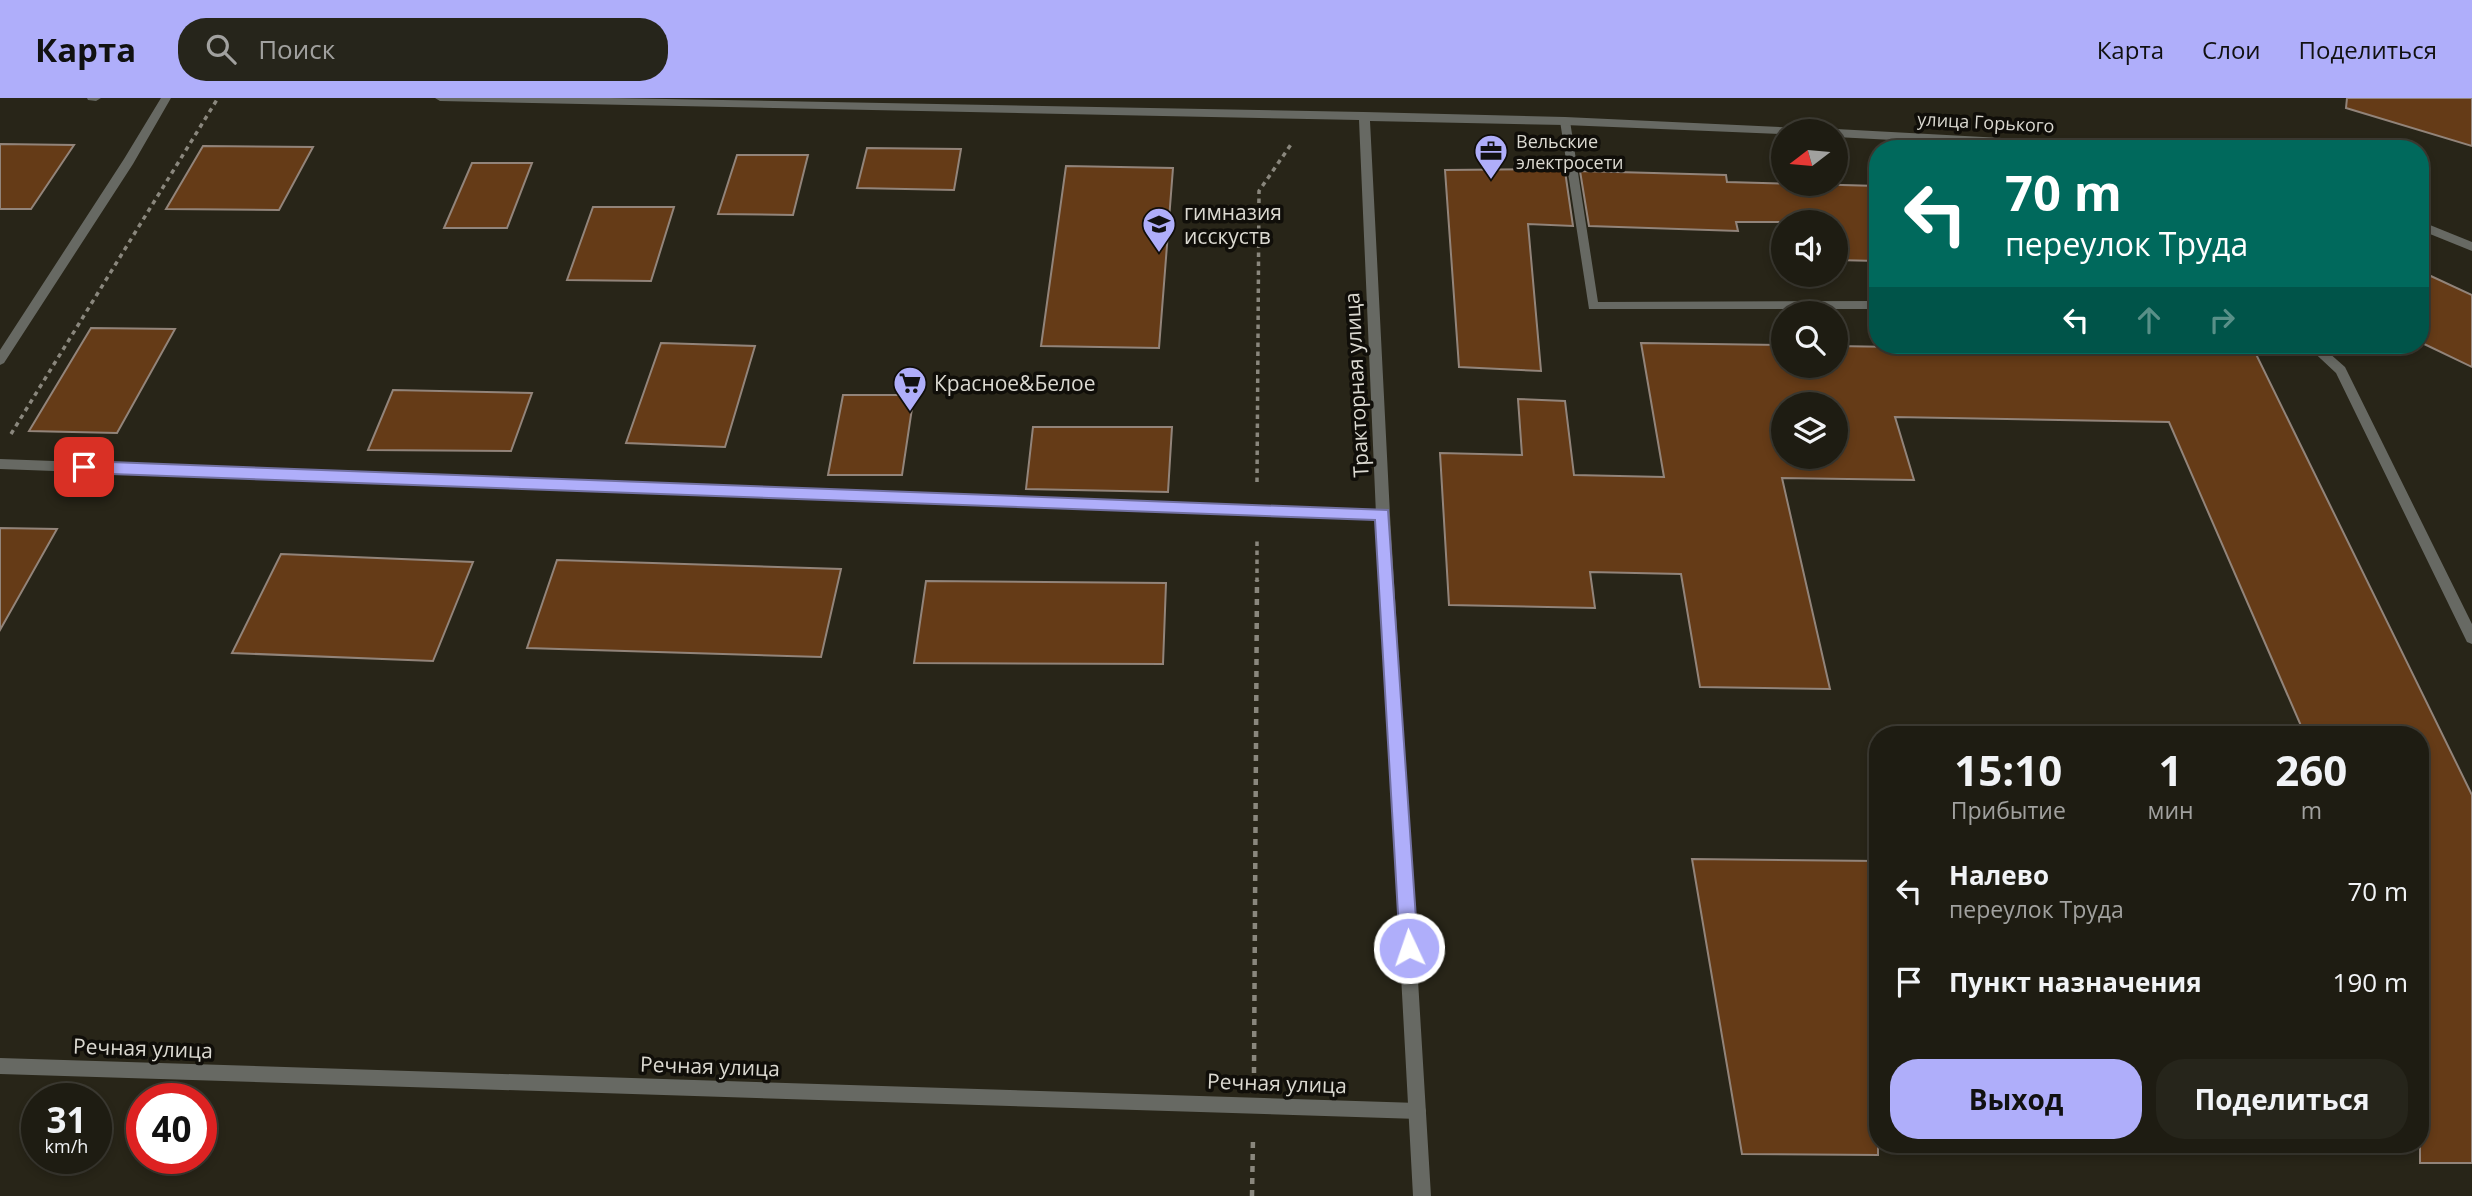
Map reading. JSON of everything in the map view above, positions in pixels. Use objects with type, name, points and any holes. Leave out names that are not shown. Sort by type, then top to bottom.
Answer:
[{"type":"street","points":[[0,360],[129,162],[166,98]]},
{"type":"street","points":[[440,98],[1364,116],[1771,130]]},
{"type":"street","name":"Тракторная улица","points":[[1364,116],[1383,514],[1422,1196]]},
{"type":"street","points":[[1565,121],[1592,306],[1869,305]]},
{"type":"street","name":"улица Горького","points":[[1848,134],[1966,140]]},
{"type":"street","points":[[2429,229],[2472,247]]},
{"type":"street","points":[[2322,354],[2341,370],[2472,638]]},
{"type":"street","points":[[0,464],[1383,514]]},
{"type":"street","name":"Речная улица","points":[[0,1066],[1418,1111]]},
{"type":"path","points":[[7,440],[218,98]]},
{"type":"path","points":[[1252,1196],[1259,191],[1311,115]]},
{"type":"building","points":[[2347,98],[2472,98],[2472,146],[2346,108]]},
{"type":"building","points":[[0,144],[74,145],[31,209],[0,209]]},
{"type":"building","points":[[203,146],[313,147],[279,210],[166,209]]},
{"type":"building","points":[[867,148],[961,149],[954,190],[857,188]]},
{"type":"building","points":[[737,155],[808,155],[793,215],[718,214]]},
{"type":"building","points":[[472,163],[532,163],[507,228],[444,228]]},
{"type":"building","points":[[1066,166],[1173,168],[1159,348],[1041,346]]},
{"type":"building","points":[[1445,170],[1565,171],[1573,226],[1528,224],[1541,371],[1459,367]]},
{"type":"building","points":[[1580,171],[1726,175],[1727,182],[1771,183],[1771,196],[1848,196],[1848,185],[1869,186],[1869,261],[1848,260],[1848,210],[1771,210],[1771,222],[1736,222],[1738,231],[1589,226]]},
{"type":"building","points":[[593,207],[674,207],[651,281],[567,280]]},
{"type":"building","points":[[2429,275],[2472,295],[2472,367],[2429,346]]},
{"type":"building","points":[[91,328],[175,329],[117,433],[29,431]]},
{"type":"building","points":[[661,343],[755,346],[725,447],[626,443]]},
{"type":"building","points":[[1641,343],[1771,345],[1771,378],[1848,378],[1848,346],[1869,347],[1869,354],[2256,354],[2472,795],[2472,1163],[2420,1163],[2420,1153],[2429,1153],[2429,726],[2301,726],[2169,422],[1895,417],[1914,480],[1782,478],[1830,689],[1700,687],[1681,574],[1590,572],[1595,608],[1449,605],[1440,453],[1522,455],[1518,399],[1565,401],[1574,475],[1664,477]]},
{"type":"building","points":[[393,390],[532,393],[511,451],[368,450]]},
{"type":"building","points":[[843,395],[914,395],[902,475],[828,475]]},
{"type":"building","points":[[1033,427],[1172,427],[1168,492],[1026,489]]},
{"type":"building","points":[[0,528],[57,529],[0,630]]},
{"type":"building","points":[[281,554],[473,562],[433,661],[232,653]]},
{"type":"building","points":[[557,560],[841,569],[821,657],[527,648]]},
{"type":"building","points":[[926,581],[1166,583],[1163,664],[914,663]]},
{"type":"building","points":[[1692,859],[1869,861],[1869,1153],[1878,1155],[1742,1154]]},
{"type":"place","name":"Вельские электросети","points":[[1491,181]]},
{"type":"place","name":"гимназия исскуств","points":[[1159,254]]},
{"type":"place","name":"Красное&Белое","points":[[910,413]]},
{"type":"route","points":[[84,467],[1383,514],[1409,948]]}]
